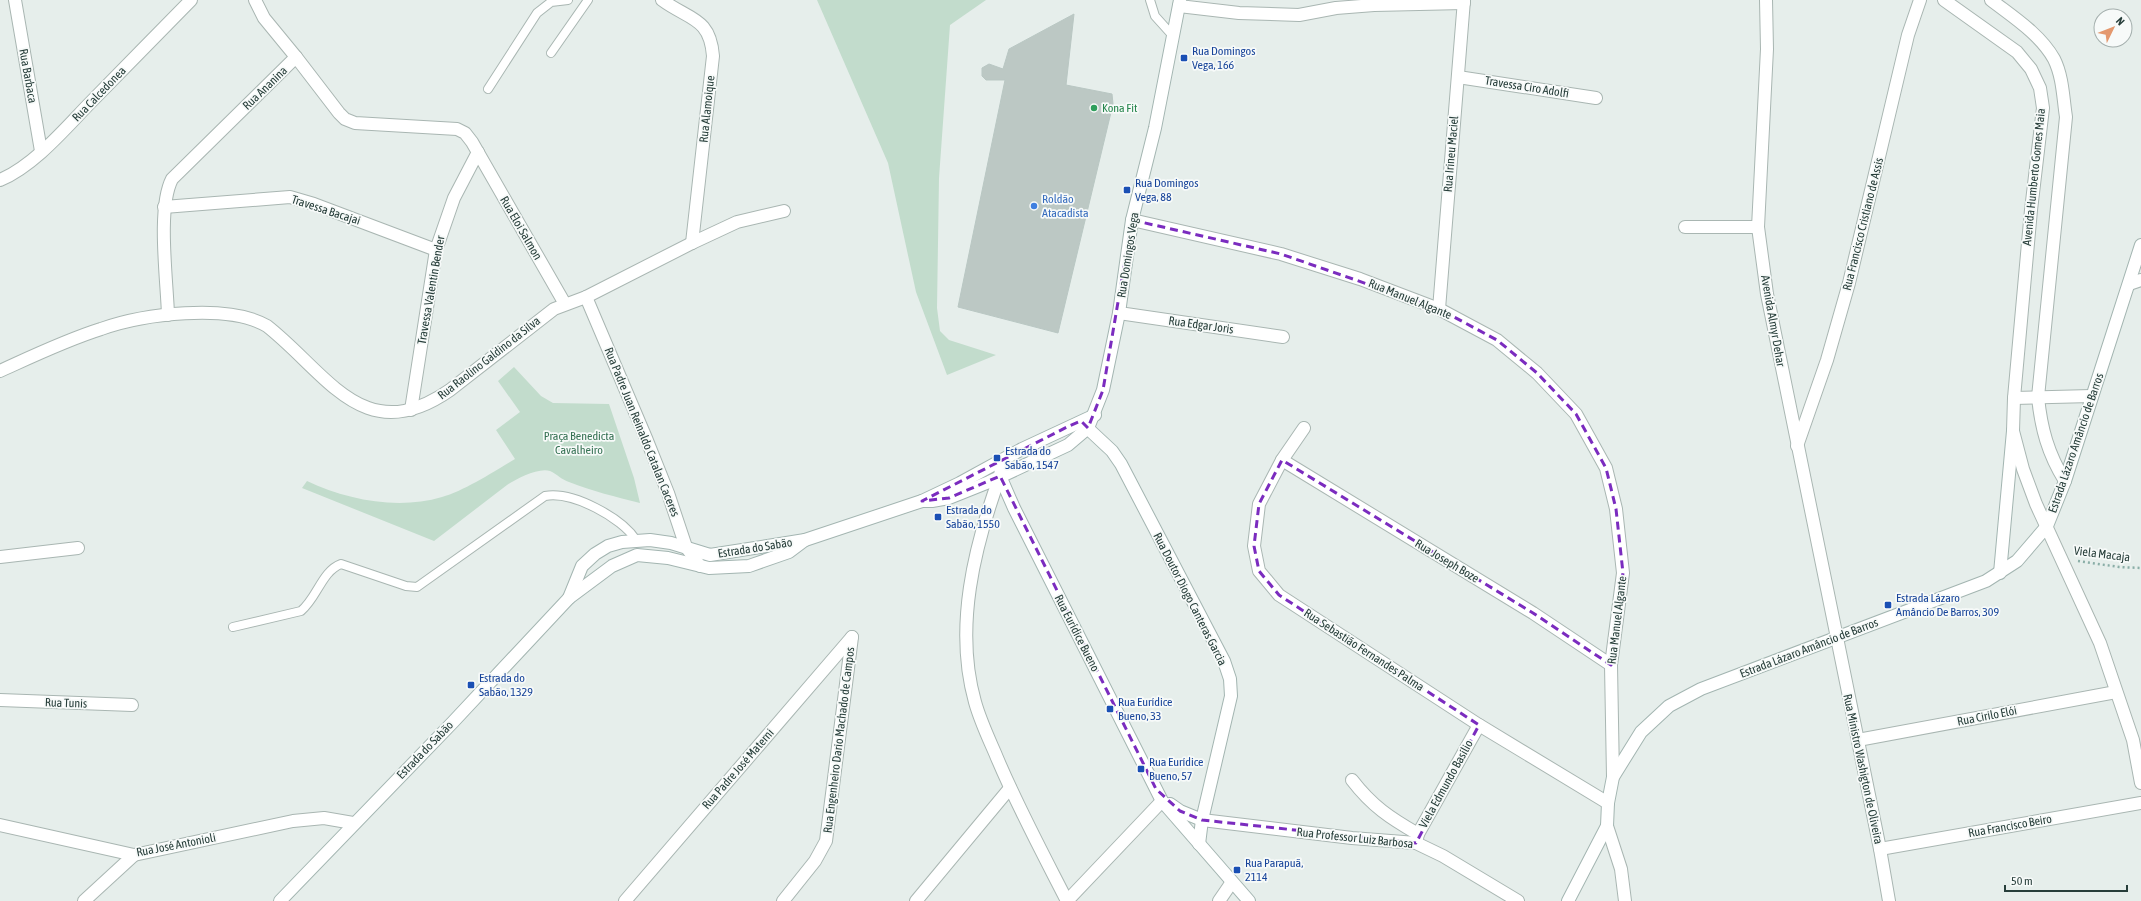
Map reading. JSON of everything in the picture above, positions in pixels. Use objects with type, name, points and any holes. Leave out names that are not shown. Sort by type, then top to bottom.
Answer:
[{"type":"street","name":"Rua Barbaca","points":[[15,0],[41,151]]},
{"type":"street","name":"Rua Calcedonea","points":[[0,180],[10,176],[60,134],[191,0]]},
{"type":"street","points":[[255,0],[264,18],[296,57]]},
{"type":"street","name":"Rua Alamoique","points":[[662,0],[696,20],[705,28],[712,40],[713,56],[692,243]]},
{"type":"street","name":"Avenida Almyr Dehar","points":[[1766,0],[1767,49],[1758,227],[1767,294],[1836,638]]},
{"type":"street","name":"Rua Francisco Cristiano de Assis","points":[[1797,446],[1827,360],[1850,283],[1908,35],[1920,0]]},
{"type":"street","name":"Avenida Humberto Gomes Maia","points":[[1944,0],[2016,52],[2031,69],[2040,88],[2043,108],[2031,210],[2014,398],[2013,431],[2023,468],[2036,504],[2100,643],[2133,740],[2141,783]]},
{"type":"street","name":"Avenida Humberto Gomes Maia","points":[[1991,0],[2024,25],[2046,48],[2054,60],[2062,85],[2066,117],[2038,397],[2041,424],[2048,449],[2065,481]]},
{"type":"street","points":[[1179,3],[1239,13],[1300,15],[1336,8],[1464,1]]},
{"type":"street","name":"Rua Irineu Maciel","points":[[1439,308],[1464,1]]},
{"type":"street","name":"Rua Domingos Vega","points":[[1095,415],[1103,390],[1119,313],[1132,220],[1155,128],[1179,3]]},
{"type":"street","name":"Rua Ananina","points":[[168,315],[164,207],[166,192],[172,179],[296,57],[345,119],[355,123],[457,129],[465,133],[478,152]]},
{"type":"street","name":"Travessa Ciro Adolfi","points":[[1458,77],[1596,98]]},
{"type":"street","name":"Travessa Valentin Bender","points":[[411,410],[436,250],[454,198],[478,152]]},
{"type":"street","name":"Rua Eloi Salmon","points":[[478,152],[565,304]]},
{"type":"street","name":"Travessa Bacajai","points":[[164,207],[290,197],[314,204],[436,250]]},
{"type":"street","name":"Rua Raolino Galdino da Silva","points":[[0,371],[101,328],[168,315],[206,313],[235,315],[257,320],[273,331],[324,380],[346,397],[373,410],[387,412],[411,410],[434,401],[474,372],[544,315],[565,304],[586,297],[692,243],[737,222],[784,211]]},
{"type":"street","name":"Rua Manuel Algante","points":[[1132,220],[1281,254],[1360,279],[1439,308],[1497,340],[1537,373],[1576,414],[1606,468],[1616,510],[1623,573],[1611,665],[1613,777]]},
{"type":"street","points":[[1686,227],[1758,227]]},
{"type":"street","name":"Estrada Lázaro Amâncio de Barros","points":[[1568,901],[1607,826],[1608,803],[1613,777],[1641,732],[1669,706],[1701,689],[1986,581],[2017,561],[2047,526],[2065,481],[2092,396],[2135,282],[2141,245]]},
{"type":"street","name":"Rua Padre Juan Reinaldo Catalan Caceres","points":[[586,297],[646,438],[668,493],[686,547],[700,566]]},
{"type":"street","name":"Rua Edgar Joris","points":[[1119,313],[1283,337]]},
{"type":"street","points":[[2014,398],[2092,396]]},
{"type":"street","name":"Estrada do Sabão","points":[[922,501],[932,502],[949,498],[1068,445],[1084,424],[1095,415]]},
{"type":"street","name":"Estrada do Sabão","points":[[569,598],[582,566],[595,554],[608,546],[636,540],[650,540],[686,547],[710,555],[805,540],[922,501],[960,483],[1022,449],[1084,424]]},
{"type":"street","name":"Rua Doutor Diogo Canteras Garcia","points":[[1084,424],[1121,464],[1224,661],[1230,680],[1232,696],[1202,820],[1199,844]]},
{"type":"street","name":"Rua Sebastião Fernandes Palma","points":[[1304,428],[1282,460],[1259,504],[1254,546],[1259,571],[1279,595],[1479,725],[1608,803]]},
{"type":"street","points":[[2000,573],[2013,431]]},
{"type":"street","points":[[1022,449],[1002,468],[986,516],[972,577],[966,620],[969,670],[975,702],[1010,788],[1067,901],[1162,801]]},
{"type":"street","name":"Rua Joseph Boze","points":[[1282,460],[1533,613],[1611,665]]},
{"type":"street","name":"Rua Eurídice Bueno","points":[[1000,476],[1162,801],[1249,901]]},
{"type":"street","name":"Estrada do Sabão","points":[[280,901],[569,598],[612,566],[638,556],[668,558],[709,568],[749,566],[789,552],[805,540]]},
{"type":"street","points":[[0,557],[78,548]]},
{"type":"street","name":"Rua Padre José Materni","points":[[625,901],[852,637]]},
{"type":"street","name":"Rua Engenheiro Dario Machado de Campos","points":[[783,901],[816,860],[826,841],[852,637]]},
{"type":"street","name":"Rua Ministro Washigton de Oliveira","points":[[1836,638],[1880,849],[1888,901]]},
{"type":"street","name":"Rua Cirilo Elói","points":[[1858,740],[2116,692]]},
{"type":"street","name":"Rua Tunis","points":[[0,700],[132,705]]},
{"type":"street","name":"Viela Edmundo Basílio","points":[[1417,839],[1479,725]]},
{"type":"street","points":[[1352,780],[1368,800],[1382,813],[1417,839]]},
{"type":"street","points":[[916,901],[1010,788]]},
{"type":"street","name":"Rua Eurídice Bueno","points":[[1156,789],[1180,811],[1202,820]]},
{"type":"street","name":"Rua Francisco Beiro","points":[[1880,849],[2141,803]]},
{"type":"street","name":"Rua José Antonioli","points":[[0,825],[134,855],[293,821],[324,818],[353,823]]},
{"type":"street","name":"Rua Professor Luiz Barbosa","points":[[1202,820],[1352,838],[1417,839],[1518,901]]},
{"type":"street","points":[[1607,826],[1621,869],[1626,901]]},
{"type":"street","points":[[84,901],[134,855]]},
{"type":"street","points":[[1219,901],[1232,882]]},
{"type":"lane","points":[[488,89],[537,13],[551,2],[568,0]]},
{"type":"lane","points":[[551,53],[588,0]]},
{"type":"lane","points":[[1150,0],[1155,16],[1173,36]]},
{"type":"lane","points":[[233,628],[301,611],[309,605],[331,570],[341,564],[406,586],[417,587],[545,496],[563,496],[596,509],[630,530],[636,540]]},
{"type":"path","name":"Viela Macaja","points":[[2061,558],[2097,565],[2141,568]]},
{"type":"highlighted area","points":[[1132,220],[1281,254],[1439,309],[1497,340],[1537,373],[1576,414],[1606,468],[1616,509],[1623,573],[1611,665],[1533,613],[1282,460],[1259,504],[1254,546],[1259,571],[1279,595],[1479,725],[1416,843],[1202,820],[1180,811],[1156,789],[1000,476],[949,498],[922,501],[1069,426],[1081,421],[1088,428],[1103,390]]},
{"type":"green space","points":[[817,0],[986,0],[950,25],[939,178],[937,308],[940,331],[949,340],[996,355],[947,375],[916,292],[888,163]]},
{"type":"green space","name":"Praça Benedicta Cavalheiro","points":[[514,367],[541,396],[553,403],[609,404],[634,478],[640,503],[604,494],[578,485],[564,480],[550,471],[545,470],[534,472],[507,485],[434,541],[302,488],[307,481],[322,488],[356,498],[390,503],[408,503],[442,497],[479,480],[515,459],[496,430],[520,412],[498,381]]},
{"type":"building","name":"Roldão Atacadista","points":[[1074,14],[1066,85],[1112,94],[1113,104],[1058,333],[958,307],[1005,80],[986,80],[982,76],[982,68],[989,64],[1003,69],[1009,49]]},
{"type":"place","name":"Rua Domingos Vega, 166","points":[[1184,58]]},
{"type":"place","name":"Kona Fit","points":[[1094,108]]},
{"type":"place","name":"Rua Domingos Vega, 88","points":[[1127,190]]},
{"type":"place","name":"Roldão Atacadista","points":[[1034,206]]},
{"type":"place","name":"Estrada do Sabão, 1547","points":[[997,458]]},
{"type":"place","name":"Estrada do Sabão, 1550","points":[[938,517]]},
{"type":"place","name":"Estrada Lázaro Amâncio De Barros, 309","points":[[1888,605]]},
{"type":"place","name":"Estrada do Sabão, 1329","points":[[471,685]]},
{"type":"place","name":"Rua Eurídice Bueno, 33","points":[[1110,709]]},
{"type":"place","name":"Rua Eurídice Bueno, 57","points":[[1141,769]]},
{"type":"place","name":"Rua Parapuã, 2114","points":[[1237,870]]}]
